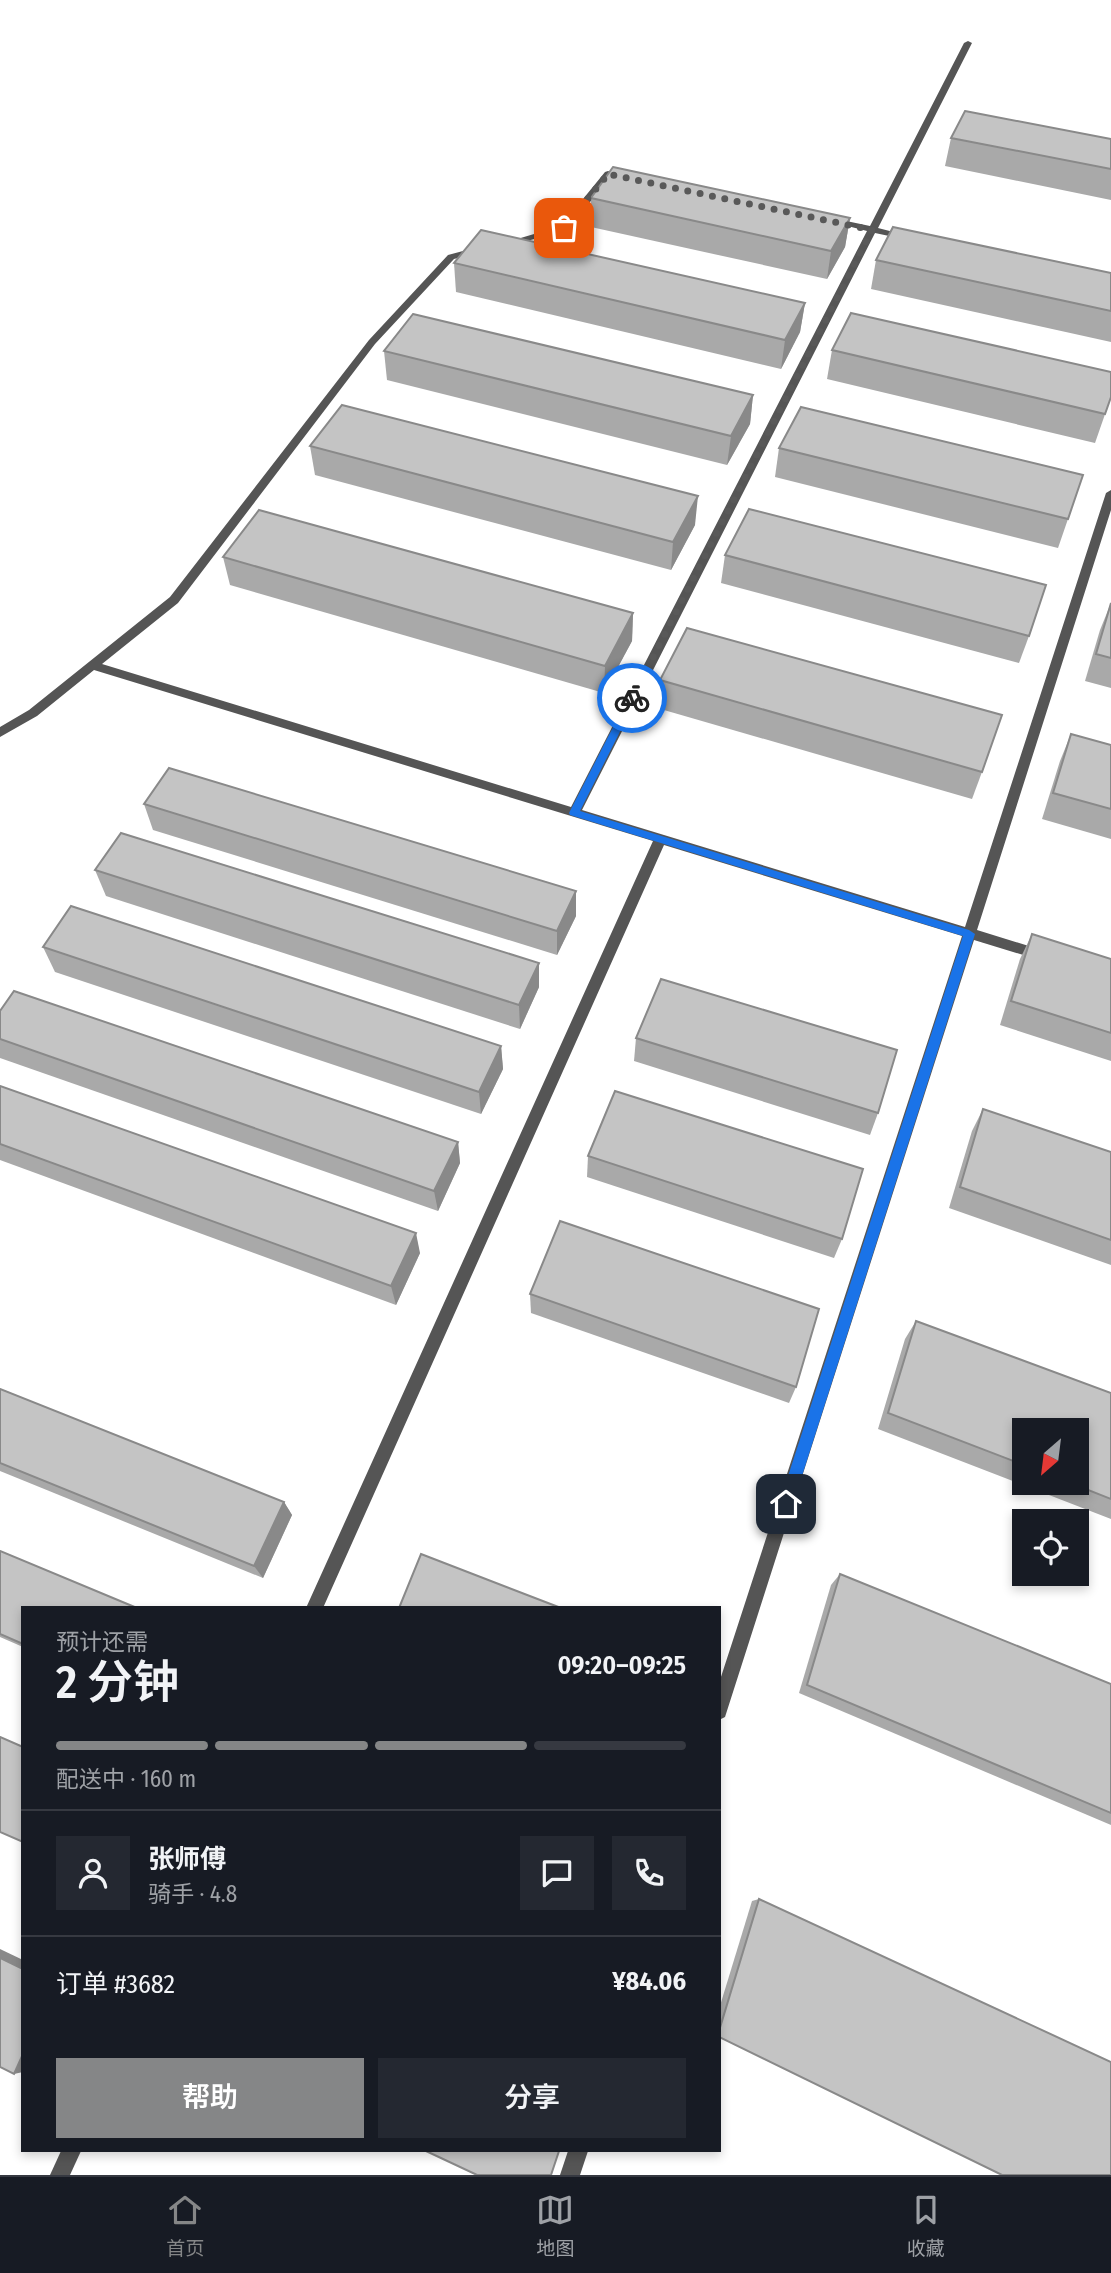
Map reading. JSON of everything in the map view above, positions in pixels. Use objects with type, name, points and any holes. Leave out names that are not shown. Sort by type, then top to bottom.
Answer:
[{"type":"street","points":[[574,813],[968,43]]},
{"type":"street","points":[[0,733],[33,713],[174,600],[372,342],[452,257],[564,228],[608,174],[642,181]]},
{"type":"street","points":[[818,218],[925,241]]},
{"type":"street","points":[[721,1705],[1111,492]]},
{"type":"street","points":[[93,665],[1059,962]]},
{"type":"street","points":[[315,1606],[660,839]]},
{"type":"street","points":[[60,2175],[71,2152]]},
{"type":"street","points":[[570,2175],[578,2152]]},
{"type":"building","points":[[965,111],[1111,139],[1111,169],[951,138]]},
{"type":"building","points":[[613,167],[850,218],[831,251],[591,198]]},
{"type":"building","points":[[893,227],[1111,273],[1111,311],[876,260]]},
{"type":"building","points":[[481,230],[805,303],[785,340],[454,263]]},
{"type":"building","points":[[851,313],[1111,372],[1111,397],[1105,414],[832,350]]},
{"type":"building","points":[[413,314],[753,395],[731,436],[384,351]]},
{"type":"building","points":[[342,405],[698,496],[673,542],[310,446]]},
{"type":"building","points":[[801,407],[1083,475],[1068,519],[779,448]]},
{"type":"building","points":[[749,509],[1046,585],[1029,636],[725,555]]},
{"type":"building","points":[[259,510],[633,613],[605,666],[223,557]]},
{"type":"building","points":[[1111,603],[1111,658],[1096,654]]},
{"type":"building","points":[[687,628],[1002,715],[982,772],[660,680]]},
{"type":"building","points":[[1071,734],[1111,745],[1111,809],[1053,793]]},
{"type":"building","points":[[169,768],[576,891],[557,931],[144,804]]},
{"type":"building","points":[[121,833],[539,963],[519,1005],[95,870]]},
{"type":"building","points":[[71,906],[501,1046],[479,1092],[43,947]]},
{"type":"building","points":[[1032,934],[1111,959],[1111,1033],[1011,1001]]},
{"type":"building","points":[[661,979],[897,1050],[878,1113],[636,1038]]},
{"type":"building","points":[[14,991],[458,1142],[434,1191],[0,1039],[0,1011]]},
{"type":"building","points":[[0,1086],[416,1233],[391,1286],[0,1144]]},
{"type":"building","points":[[615,1091],[863,1169],[842,1239],[588,1156]]},
{"type":"building","points":[[983,1109],[1111,1152],[1111,1240],[960,1187]]},
{"type":"building","points":[[560,1221],[819,1309],[796,1387],[530,1294]]},
{"type":"building","points":[[916,1321],[1111,1393],[1111,1499],[1089,1490],[1089,1418],[1012,1418],[1012,1460],[888,1413]]},
{"type":"building","points":[[0,1389],[284,1502],[254,1566],[0,1463]]},
{"type":"building","points":[[0,1551],[132,1606],[21,1606],[21,1643],[0,1634]]},
{"type":"building","points":[[421,1554],[556,1606],[400,1606]]},
{"type":"building","points":[[840,1574],[1111,1684],[1111,1813],[807,1685]]},
{"type":"building","points":[[0,1737],[21,1746],[21,1841],[0,1832]]},
{"type":"building","points":[[759,1899],[1111,2062],[1111,2175],[1002,2175],[721,2038],[721,2024]]},
{"type":"building","points":[[0,1958],[21,1968],[21,2058],[14,2074],[0,2067]]},
{"type":"building","points":[[428,2152],[559,2152],[551,2175],[477,2175]]},
{"type":"way so far","points":[[564,228],[608,174],[872,230],[632,698]]},
{"type":"route","points":[[632,698],[574,813],[969,934],[786,1504]]}]
